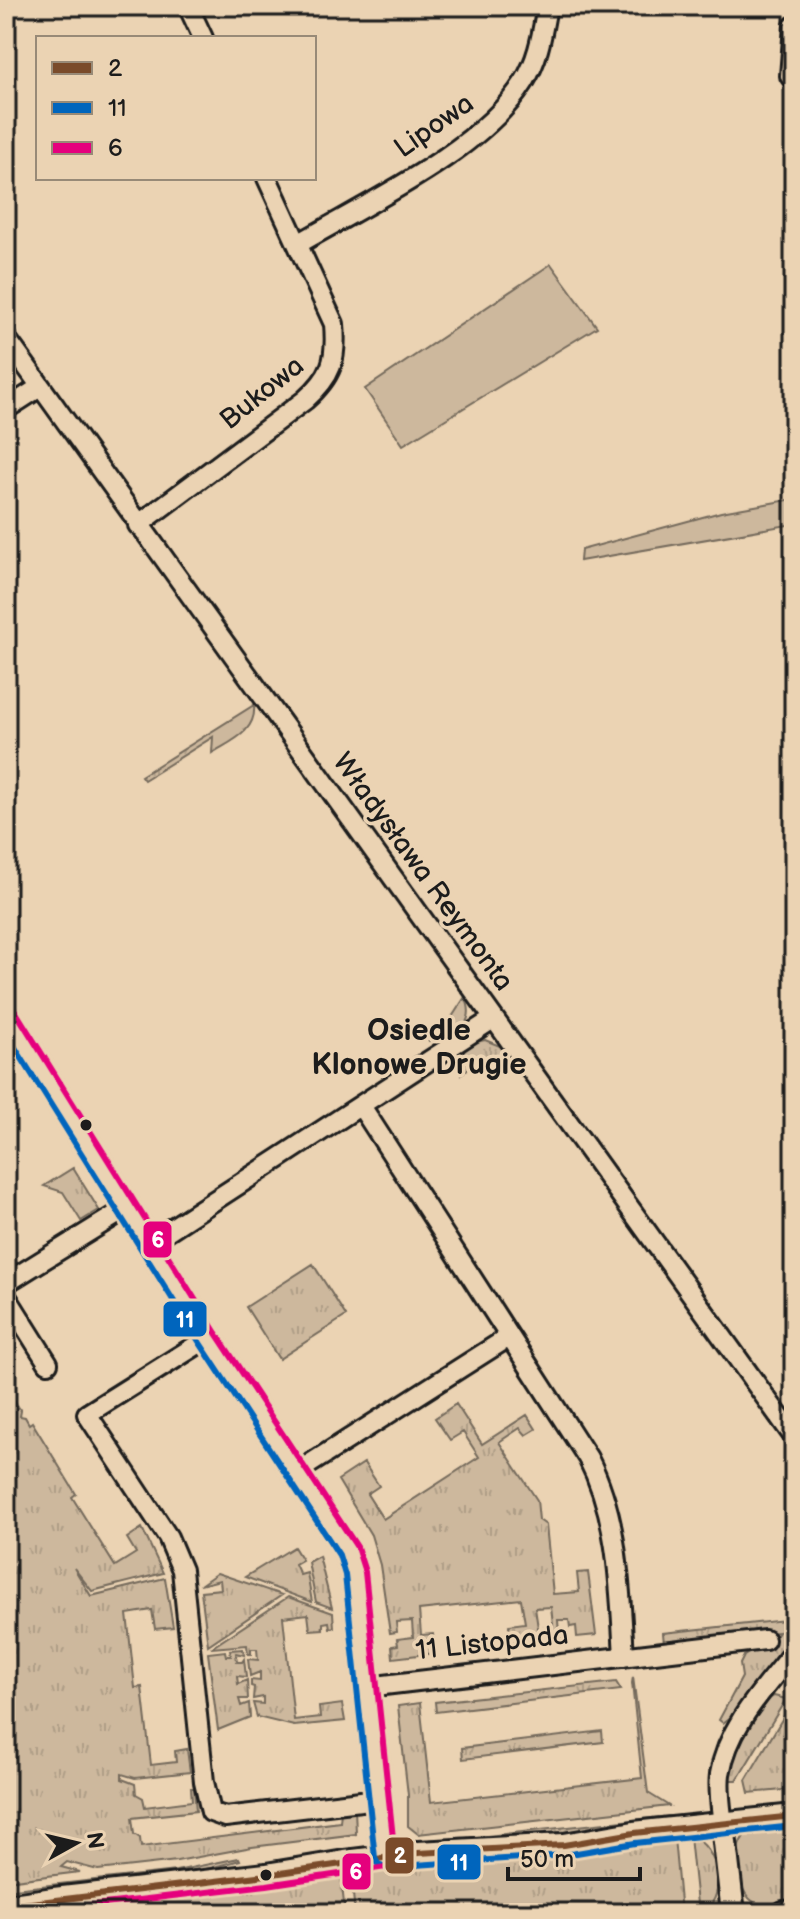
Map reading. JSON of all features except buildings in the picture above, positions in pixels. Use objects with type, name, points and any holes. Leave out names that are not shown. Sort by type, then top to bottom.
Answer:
[{"type":"street","points":[[188,6],[202,36]]},
{"type":"street","name":"Lipowa","points":[[298,244],[436,163],[473,138],[507,106],[526,80],[540,48],[547,6]]},
{"type":"street","points":[[790,76],[794,26]]},
{"type":"street","name":"Bukowa","points":[[138,525],[203,473],[305,400],[322,386],[329,374],[336,345],[334,324],[268,180]]},
{"type":"street","name":"Władysława Reymonta","points":[[6,338],[794,1437]]},
{"type":"street","points":[[6,409],[40,387]]},
{"type":"street","points":[[6,1014],[12,1036],[339,1534],[355,1573],[385,1857]]},
{"type":"street","points":[[149,1243],[493,1019]]},
{"type":"street","points":[[361,1106],[599,1479],[613,1528],[624,1657]]},
{"type":"street","points":[[6,1283],[127,1208]]},
{"type":"street","points":[[6,1296],[48,1363]]},
{"type":"street","points":[[297,1472],[509,1337]]},
{"type":"street","points":[[208,1338],[87,1414],[168,1537],[182,1570],[204,1782],[211,1812],[225,1817],[378,1799]]},
{"type":"street","name":"11 Listopada","points":[[367,1687],[765,1640]]},
{"type":"street","points":[[733,1913],[720,1774],[738,1725],[794,1651]]},
{"type":"street","points":[[6,1906],[275,1874],[385,1857],[564,1845],[634,1833],[794,1816]]},
{"type":"street","points":[[784,1913],[794,1912]]},
{"type":"green space","points":[[551,264],[597,327],[403,445],[365,389]]},
{"type":"green space","points":[[794,499],[794,524],[580,561],[581,550],[721,512]]},
{"type":"green space","points":[[254,705],[254,714],[247,729],[234,740],[212,753],[213,737],[144,780],[141,776]]},
{"type":"green space","points":[[465,997],[469,1013],[463,1027],[455,1036],[443,1033],[429,1041],[425,1035],[450,1020]]},
{"type":"green space","points":[[485,1040],[500,1046],[508,1056],[503,1060],[477,1058],[476,1063],[461,1074],[458,1053]]},
{"type":"green space","points":[[73,1168],[99,1210],[81,1221],[63,1192],[44,1186]]},
{"type":"green space","points":[[313,1264],[346,1316],[279,1359],[246,1307]]},
{"type":"green space","points":[[6,1388],[21,1411],[20,1416],[25,1417],[29,1424],[32,1422],[76,1494],[72,1497],[115,1566],[136,1553],[127,1538],[142,1528],[163,1573],[92,1591],[74,1568],[91,1596],[165,1578],[173,1627],[155,1629],[152,1610],[127,1614],[135,1688],[142,1687],[151,1765],[176,1762],[175,1751],[187,1749],[190,1772],[135,1778],[122,1774],[122,1779],[135,1784],[136,1794],[143,1798],[145,1807],[192,1801],[191,1788],[194,1788],[196,1811],[132,1818],[134,1834],[140,1838],[141,1847],[340,1822],[341,1812],[355,1808],[356,1834],[98,1870],[67,1862],[61,1867],[80,1872],[6,1881]]},
{"type":"green space","points":[[456,1404],[482,1444],[527,1415],[536,1429],[526,1435],[520,1428],[499,1442],[537,1500],[539,1520],[546,1525],[553,1594],[579,1592],[577,1573],[588,1572],[596,1635],[577,1637],[576,1626],[570,1627],[569,1620],[558,1620],[562,1639],[547,1641],[547,1637],[552,1636],[551,1628],[546,1626],[553,1624],[551,1607],[535,1608],[540,1641],[511,1645],[516,1641],[515,1636],[510,1637],[509,1625],[525,1623],[521,1599],[419,1610],[421,1635],[433,1634],[435,1653],[393,1658],[392,1646],[398,1645],[397,1639],[413,1637],[412,1621],[396,1622],[397,1632],[390,1633],[380,1565],[371,1535],[338,1480],[364,1463],[379,1486],[367,1494],[383,1519],[479,1457],[463,1432],[450,1440],[435,1418]]},
{"type":"green space","points":[[294,1547],[302,1560],[295,1564],[300,1575],[307,1573],[312,1602],[245,1577]]},
{"type":"green space","points":[[319,1556],[332,1608],[316,1602],[308,1562]]},
{"type":"green space","points":[[217,1573],[282,1595],[208,1645],[201,1591],[221,1589],[220,1580],[200,1585]]},
{"type":"green space","points":[[288,1597],[333,1613],[334,1627],[330,1628],[329,1622],[323,1623],[323,1629],[310,1630],[308,1614],[283,1617],[294,1720],[320,1717],[319,1707],[342,1704],[345,1721],[294,1726],[257,1717],[253,1703],[263,1704],[263,1697],[253,1699],[251,1680],[260,1681],[260,1672],[250,1676],[248,1659],[258,1660],[257,1649],[251,1649],[251,1654],[248,1654],[247,1645],[211,1648]]},
{"type":"green space","points":[[794,1619],[794,1637],[732,1716],[723,1723],[719,1720],[742,1677],[740,1664],[744,1656],[768,1648],[778,1632],[664,1644],[663,1633]]},
{"type":"green space","points":[[243,1649],[244,1655],[236,1653],[237,1662],[244,1659],[246,1677],[237,1676],[238,1684],[247,1680],[248,1699],[239,1699],[241,1706],[249,1703],[250,1717],[218,1730],[208,1653],[225,1651],[226,1656],[231,1656],[230,1650]]},
{"type":"green space","points":[[633,1677],[648,1793],[669,1806],[418,1834],[408,1826],[408,1795],[398,1706],[420,1703],[431,1802],[642,1778]]},
{"type":"green space","points":[[616,1682],[621,1690],[436,1712],[435,1702]]},
{"type":"green space","points":[[774,1696],[786,1699],[737,1780],[729,1780],[744,1736]]},
{"type":"green space","points":[[791,1704],[794,1727],[786,1728],[788,1740],[794,1740],[788,1743],[789,1756],[794,1756],[790,1759],[794,1789],[749,1793],[746,1780]]},
{"type":"green space","points":[[602,1731],[603,1742],[463,1759],[462,1748]]},
{"type":"green space","points":[[669,1816],[671,1820],[435,1846],[404,1845]]},
{"type":"green space","points":[[794,1825],[794,1902],[756,1903],[749,1898],[740,1880],[737,1868],[739,1846],[743,1838],[755,1830]]},
{"type":"green space","points":[[690,1837],[708,1851],[717,1874],[714,1898],[708,1907],[698,1913]]},
{"type":"green space","points":[[674,1838],[681,1913],[355,1913],[351,1875]]},
{"type":"green space","points":[[239,1858],[192,1873],[6,1895],[6,1890],[176,1871]]},
{"type":"green space","points":[[341,1876],[345,1913],[39,1913],[57,1907]]},
{"type":"transit line","name":"6","points":[[14,1009],[216,1333],[357,1547],[365,1572],[395,1857],[393,1863],[386,1867],[267,1885],[27,1913]]},
{"type":"transit line","name":"11","points":[[6,1033],[200,1343],[339,1555],[345,1575],[378,1864],[386,1867],[565,1855],[635,1843],[794,1826]]},
{"type":"transit line","name":"2","points":[[6,1906],[266,1875],[418,1853],[564,1845],[634,1833],[794,1816]]},
{"type":"district","name":"Osiedle Klonowe Drugie","points":[[419,1048]]}]
